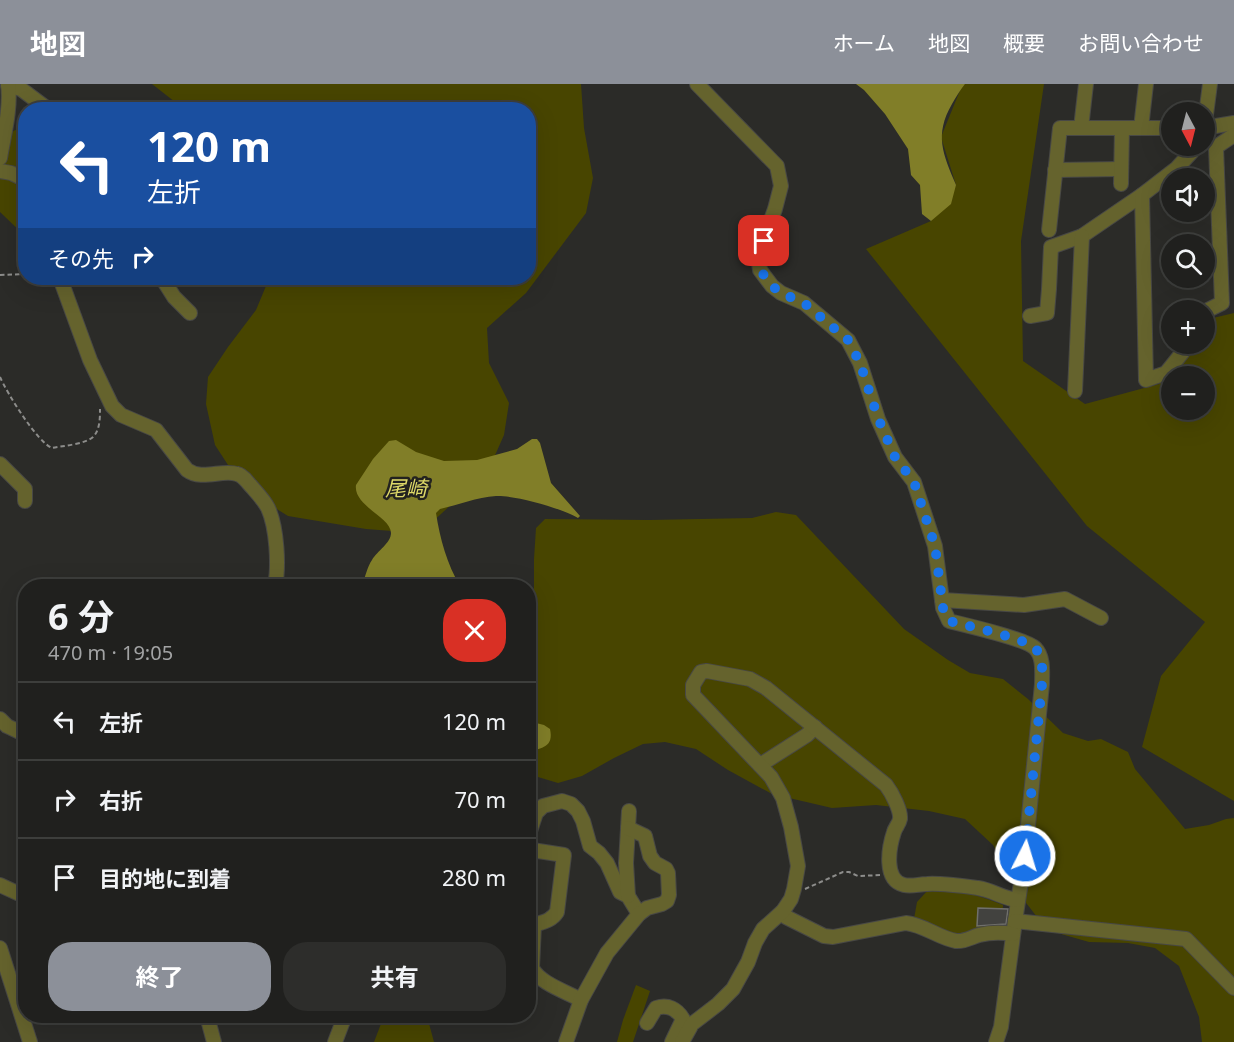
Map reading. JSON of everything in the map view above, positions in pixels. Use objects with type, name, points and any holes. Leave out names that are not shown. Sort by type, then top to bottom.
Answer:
[{"type":"street","points":[[0,159],[7,122],[8,84],[21,89],[38,102]]},
{"type":"street","points":[[697,84],[777,166],[781,186],[776,210],[758,256],[760,270],[772,286],[781,293],[804,303],[848,340],[860,363],[878,418],[895,457],[914,482],[935,546],[943,608],[949,621],[1023,641],[1034,647],[1042,659],[1041,695],[1025,856],[1001,1027],[996,1042]]},
{"type":"street","points":[[1081,128],[1086,84]]},
{"type":"street","points":[[1141,128],[1146,84]]},
{"type":"street","points":[[1208,102],[1210,84]]},
{"type":"street","points":[[1228,124],[1234,116]]},
{"type":"street","points":[[1049,230],[1060,128],[1161,128]]},
{"type":"street","points":[[1121,184],[1122,128]]},
{"type":"street","points":[[1228,301],[1220,271],[1216,147],[1234,135]]},
{"type":"street","points":[[1030,316],[1047,313],[1051,247],[1082,236],[1143,195],[1177,168],[1188,156]]},
{"type":"street","points":[[1055,170],[1121,169]]},
{"type":"street","points":[[0,171],[18,176]]},
{"type":"street","points":[[1143,195],[1146,380],[1166,373],[1181,354]]},
{"type":"street","points":[[1075,391],[1082,236]]},
{"type":"street","points":[[63,285],[90,360],[112,406],[121,414],[156,430],[192,474],[236,473],[243,476],[260,496],[268,509],[276,540],[276,579]]},
{"type":"street","points":[[166,285],[174,297],[190,313]]},
{"type":"street","points":[[0,464],[25,489],[25,501]]},
{"type":"street","points":[[942,600],[1024,604],[1065,599],[1101,618]]},
{"type":"street","points":[[682,1042],[692,1024],[733,989],[759,936],[791,899],[798,866],[783,798],[771,777],[693,695],[693,685],[701,672],[707,671],[750,679],[766,688],[886,785],[891,792],[900,819],[891,844],[889,865],[890,872],[900,885],[928,884],[980,888],[1010,900],[1018,900]]},
{"type":"street","points":[[0,719],[7,726],[18,731]]},
{"type":"street","points":[[760,765],[815,728]]},
{"type":"street","points":[[536,813],[543,806],[562,801],[571,804],[583,821],[590,846],[607,863],[620,892],[628,896]]},
{"type":"street","points":[[629,811],[626,863],[628,896],[639,914]]},
{"type":"street","points":[[566,1042],[581,1000],[602,959],[639,914],[647,908],[667,901],[669,895],[666,868],[655,863],[650,856],[645,836],[628,828]]},
{"type":"street","points":[[536,851],[564,855],[557,912],[549,920],[536,923]]},
{"type":"street","points":[[0,885],[18,890]]},
{"type":"street","points":[[783,911],[786,917],[824,936],[833,937],[906,923],[914,924],[955,941],[964,941],[1014,927],[1186,939],[1234,988]]},
{"type":"street","points":[[0,948],[18,1004]]},
{"type":"street","points":[[536,976],[581,1000]]},
{"type":"street","points":[[646,1023],[656,1008],[666,1006],[678,1012],[684,1019],[672,1042]]},
{"type":"street","points":[[24,1023],[30,1042]]},
{"type":"street","points":[[209,1023],[214,1042]]},
{"type":"street","points":[[335,1042],[339,1023]]},
{"type":"path","points":[[0,275],[18,274]]},
{"type":"path","points":[[0,377],[18,409],[40,438],[52,448],[93,438],[99,424],[101,405]]},
{"type":"path","points":[[793,892],[798,893],[843,872],[858,876],[878,876],[890,872]]},
{"type":"shaded area","points":[[152,84],[581,84],[584,128],[593,178],[586,213],[536,280],[536,102],[175,102]]},
{"type":"shaded area","points":[[965,84],[1044,84],[1021,241],[1023,361],[1085,404],[1161,382],[1161,420],[1215,420],[1215,366],[1174,366],[1184,354],[1215,354],[1215,318],[1234,313],[1234,801],[1142,747],[1161,676],[1205,622],[1087,526],[866,249],[931,221],[956,185],[941,137],[961,88]]},
{"type":"shaded area","points":[[18,129],[18,229],[0,212],[0,138]]},
{"type":"shaded area","points":[[532,285],[487,328],[489,363],[509,403],[504,435],[488,471],[430,524],[405,532],[366,529],[288,516],[243,488],[215,445],[206,404],[208,377],[256,310],[266,286]]},
{"type":"shaded area","points":[[776,512],[796,515],[904,629],[970,673],[1003,679],[1028,699],[1063,733],[1088,741],[1101,739],[1128,752],[1135,769],[1185,829],[1234,818],[1234,1042],[1202,1042],[1199,1017],[1179,966],[1155,948],[1128,943],[1089,942],[1047,930],[1020,895],[993,845],[965,819],[929,811],[876,805],[832,808],[772,794],[696,749],[665,742],[643,744],[582,776],[558,783],[536,776],[536,579],[534,579],[534,559],[536,528],[545,519],[752,518]]},
{"type":"shaded area","points":[[929,889],[967,893],[1003,905],[1002,928],[956,937],[914,919],[917,902]]},
{"type":"shaded area","points":[[636,985],[650,991],[633,1042],[617,1042],[623,1020]]},
{"type":"shaded area","points":[[381,1023],[429,1023],[434,1042],[374,1042]]},
{"type":"water","points":[[856,84],[965,84],[946,115],[942,135],[944,154],[956,185],[951,204],[931,221],[922,214],[920,185],[911,175],[908,149],[885,114]]},
{"type":"water","name":"尾崎","points":[[532,439],[537,439],[551,483],[580,516],[578,518],[538,503],[504,496],[482,498],[440,509],[436,513],[442,542],[456,579],[364,579],[370,563],[389,540],[391,533],[385,522],[360,499],[356,485],[373,459],[389,441],[396,440],[416,452],[444,461],[477,460],[517,449]]},
{"type":"water","points":[[536,723],[550,729],[551,735],[546,746],[536,750]]},
{"type":"building","points":[[978,908],[1008,909],[1006,924],[977,926]]},
{"type":"route","points":[[764,241],[758,256],[760,270],[772,286],[781,293],[804,303],[848,340],[860,363],[878,418],[895,457],[914,482],[935,546],[943,608],[949,621],[1023,641],[1034,647],[1042,659],[1042,684],[1025,856]]}]
